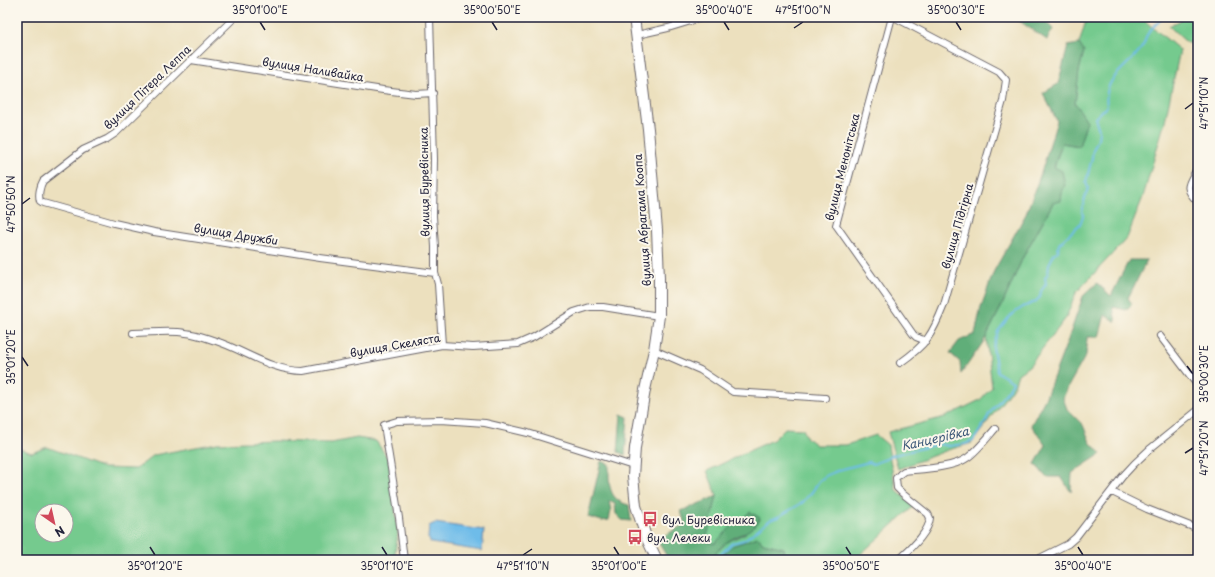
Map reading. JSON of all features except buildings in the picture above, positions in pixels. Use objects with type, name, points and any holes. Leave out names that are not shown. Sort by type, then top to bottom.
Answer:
[{"type":"main road","name":"вулиця Абрагама Коопа","points":[[634,17],[648,129],[660,278],[659,316],[633,466],[633,484],[636,506],[646,537],[657,560]]},
{"type":"street","name":"вулиця Пітера Леппа","points":[[39,198],[41,184],[43,181],[83,150],[107,139],[116,133],[235,17]]},
{"type":"street","name":"вулиця Буревісника","points":[[430,17],[433,93],[433,216],[435,273],[438,284],[442,345]]},
{"type":"street","points":[[637,35],[668,28],[704,17]]},
{"type":"street","name":"вулиця Підгірна","points":[[893,17],[999,72],[1006,80],[1003,101],[948,294],[936,327],[918,349],[900,362]]},
{"type":"street","name":"вулиця Менонітська","points":[[893,17],[836,225],[913,334],[916,337],[926,341]]},
{"type":"street","name":"вулиця Наливайка","points":[[191,60],[382,90],[416,94],[433,93]]},
{"type":"street","points":[[1198,167],[1188,190],[1198,202]]},
{"type":"street","name":"вулиця Дружби","points":[[39,198],[40,201],[44,203],[114,223],[154,232],[320,258],[435,273]]},
{"type":"street","name":"вулиця Скеляста","points":[[133,333],[188,333],[216,341],[261,361],[295,371],[302,371],[442,345],[474,347],[518,344],[534,337],[574,312],[590,307],[603,307],[659,316]]},
{"type":"street","points":[[1160,336],[1198,386]]},
{"type":"street","points":[[654,350],[700,370],[733,392],[825,398]]},
{"type":"street","points":[[1036,560],[1068,544],[1076,537],[1122,477],[1144,454],[1198,410]]},
{"type":"street","points":[[404,560],[399,518],[384,425],[397,421],[442,420],[485,424],[528,434],[633,466]]},
{"type":"street","points":[[899,560],[917,542],[928,526],[930,518],[928,514],[897,488],[896,478],[904,471],[958,463],[968,458],[995,429]]},
{"type":"street","points":[[1112,492],[1147,510],[1198,529]]},
{"type":"green space","points":[[1005,17],[1060,17],[1046,22],[1053,29],[1047,40],[1015,18]]},
{"type":"green space","points":[[1087,17],[1140,17],[1180,50],[1165,121],[1143,197],[1127,238],[1076,293],[1066,318],[1029,366],[1018,374],[1014,386],[972,443],[948,450],[898,469],[888,432],[945,417],[980,400],[992,387],[986,337],[1004,301],[1023,257],[1053,203],[1061,200],[1062,192],[1054,168],[1062,143],[1079,146],[1086,121],[1075,103],[1079,71],[1084,51],[1079,44]]},
{"type":"green space","points":[[1181,17],[1198,17],[1198,34],[1194,43],[1187,43],[1169,26],[1181,20]]},
{"type":"green space","points":[[1079,44],[1084,51],[1079,71],[1075,103],[1087,121],[1079,146],[1062,143],[1054,167],[1062,171],[1065,185],[1062,192],[1061,201],[1053,203],[1023,257],[984,341],[961,374],[960,362],[950,353],[959,341],[975,334],[981,307],[994,271],[1026,214],[1041,173],[1057,121],[1043,93],[1058,84],[1068,46]]},
{"type":"green space","points":[[1129,260],[1147,260],[1128,298],[1132,304],[1126,310],[1113,307],[1116,322],[1105,315],[1099,337],[1087,337],[1086,355],[1063,398],[1067,409],[1083,425],[1090,442],[1101,454],[1072,473],[1071,492],[1061,477],[1046,477],[1035,464],[1046,445],[1031,425],[1045,399],[1083,296],[1097,283],[1111,296]]},
{"type":"green space","points":[[621,414],[628,417],[625,455],[618,452]]},
{"type":"green space","points":[[785,428],[803,429],[807,438],[816,445],[846,445],[876,435],[888,445],[896,490],[914,506],[854,560],[786,560],[784,548],[763,543],[758,537],[732,546],[720,558],[720,555],[712,557],[727,542],[746,533],[731,527],[714,544],[705,541],[717,496],[707,471],[773,440]]},
{"type":"green space","points":[[357,438],[376,441],[389,460],[398,533],[395,552],[396,560],[17,560],[17,448],[32,453],[47,447],[104,468],[136,469],[154,455],[217,443],[275,441],[331,443]]},
{"type":"green space","points":[[601,461],[609,464],[609,477],[613,495],[622,503],[629,505],[631,521],[622,520],[616,514],[615,504],[609,501],[611,511],[609,520],[602,521],[588,517]]},
{"type":"green space","points":[[717,496],[706,541],[714,544],[731,527],[750,512],[760,518],[753,527],[725,544],[709,560],[669,560],[657,540],[685,524],[681,511]]},
{"type":"green space","points":[[758,537],[763,543],[784,548],[786,560],[718,560],[732,546]]},
{"type":"water","points":[[435,523],[484,530],[482,551],[431,543],[428,538],[429,526]]},
{"type":"waterway","name":"Канцерівка","points":[[715,560],[732,543],[744,540],[770,520],[802,503],[819,481],[827,475],[842,469],[869,462],[874,464],[887,459],[890,456],[939,444],[949,446],[965,444],[973,441],[989,414],[1013,382],[997,372],[993,347],[998,331],[1010,316],[1023,307],[1035,302],[1040,297],[1041,291],[1046,284],[1045,277],[1047,275],[1053,254],[1058,251],[1059,244],[1080,224],[1083,216],[1082,209],[1088,188],[1086,182],[1093,150],[1098,139],[1099,130],[1095,118],[1107,106],[1107,96],[1112,80],[1137,54],[1144,44],[1149,32],[1164,17]]},
{"type":"waterway","points":[[17,556],[22,560]]},
{"type":"place","name":"вул. Буревісника","points":[[650,519]]},
{"type":"place","name":"вул. Лелеки","points":[[635,537]]}]
